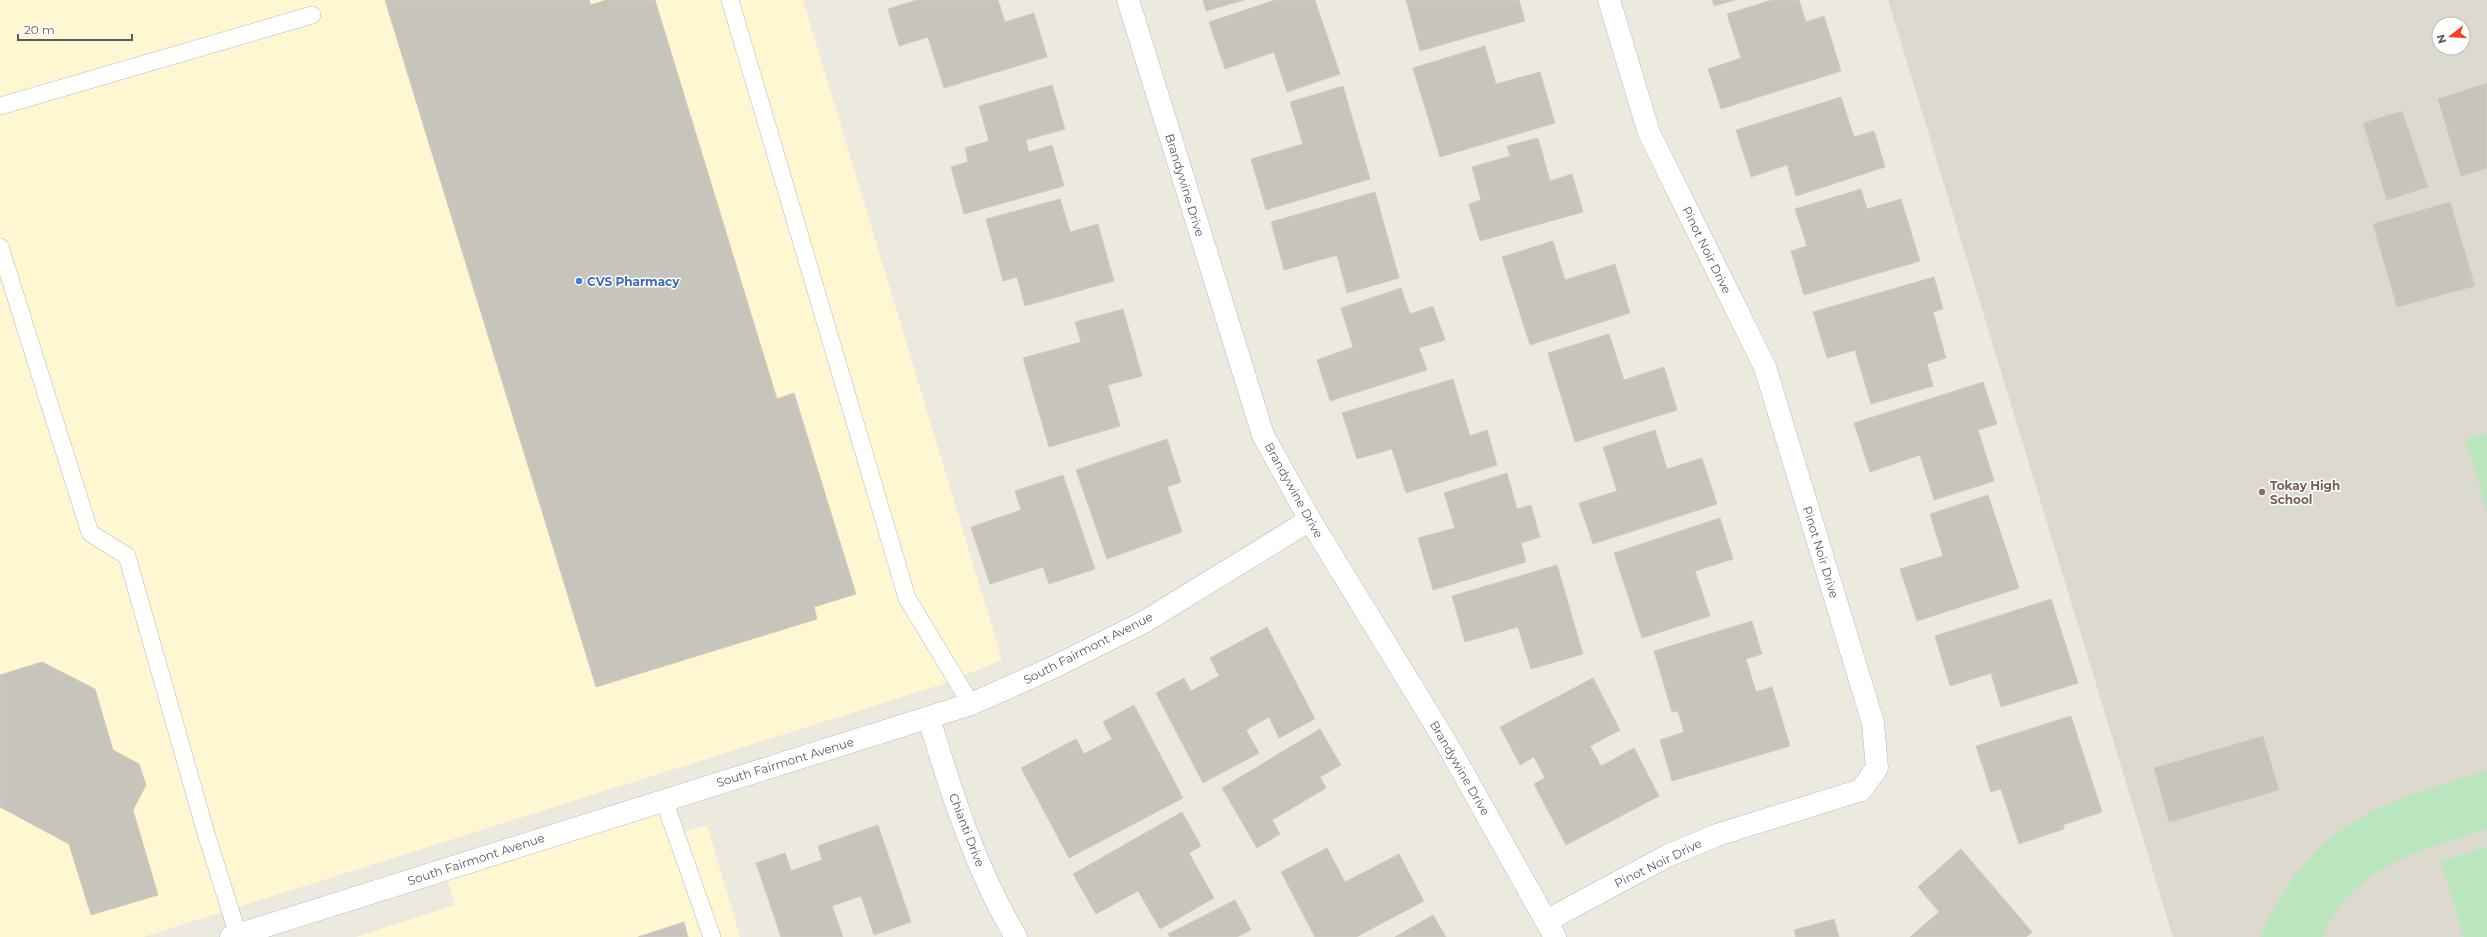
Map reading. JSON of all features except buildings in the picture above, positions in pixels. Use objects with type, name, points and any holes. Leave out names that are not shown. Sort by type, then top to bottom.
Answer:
[{"type":"street","name":"Brandywine Drive","points":[[1128,0],[1264,435],[1310,520],[1447,744],[1551,929]]},
{"type":"street","name":"Pinot Noir Drive","points":[[1551,929],[1667,856],[1717,834],[1861,790],[1878,768],[1873,723],[1765,367],[1649,133],[1609,0]]},
{"type":"street","name":"South Fairmont Avenue","points":[[235,936],[971,704],[1052,668],[1144,622],[1310,520]]},
{"type":"street","name":"Chianti Drive","points":[[929,718],[947,777],[996,903],[1016,937]]},
{"type":"lane","points":[[730,0],[907,598],[971,704]]},
{"type":"lane","points":[[0,106],[312,15]]},
{"type":"lane","points":[[0,247],[90,533],[127,556],[235,936]]},
{"type":"lane","points":[[664,800],[712,937]]},
{"type":"shaded area","points":[[0,0],[803,0],[1002,660],[943,684],[143,937],[0,937]]},
{"type":"shaded area","name":"Tokay High School","points":[[1888,0],[2487,0],[2487,937],[2173,937]]},
{"type":"shaded area","points":[[664,800],[678,834],[707,825],[740,937],[356,937],[455,905],[444,869]]},
{"type":"green space","points":[[2487,433],[2487,511],[2466,439]]},
{"type":"green space","points":[[2487,771],[2487,829],[2438,844],[2391,864],[2370,877],[2351,893],[2335,913],[2322,937],[2261,937],[2280,898],[2302,868],[2325,843],[2351,824],[2380,808],[2412,795]]},
{"type":"green space","points":[[2487,847],[2487,937],[2464,937],[2441,861]]},
{"type":"place","name":"CVS Pharmacy","points":[[579,281]]},
{"type":"place","name":"Tokay High School","points":[[2262,492]]}]
